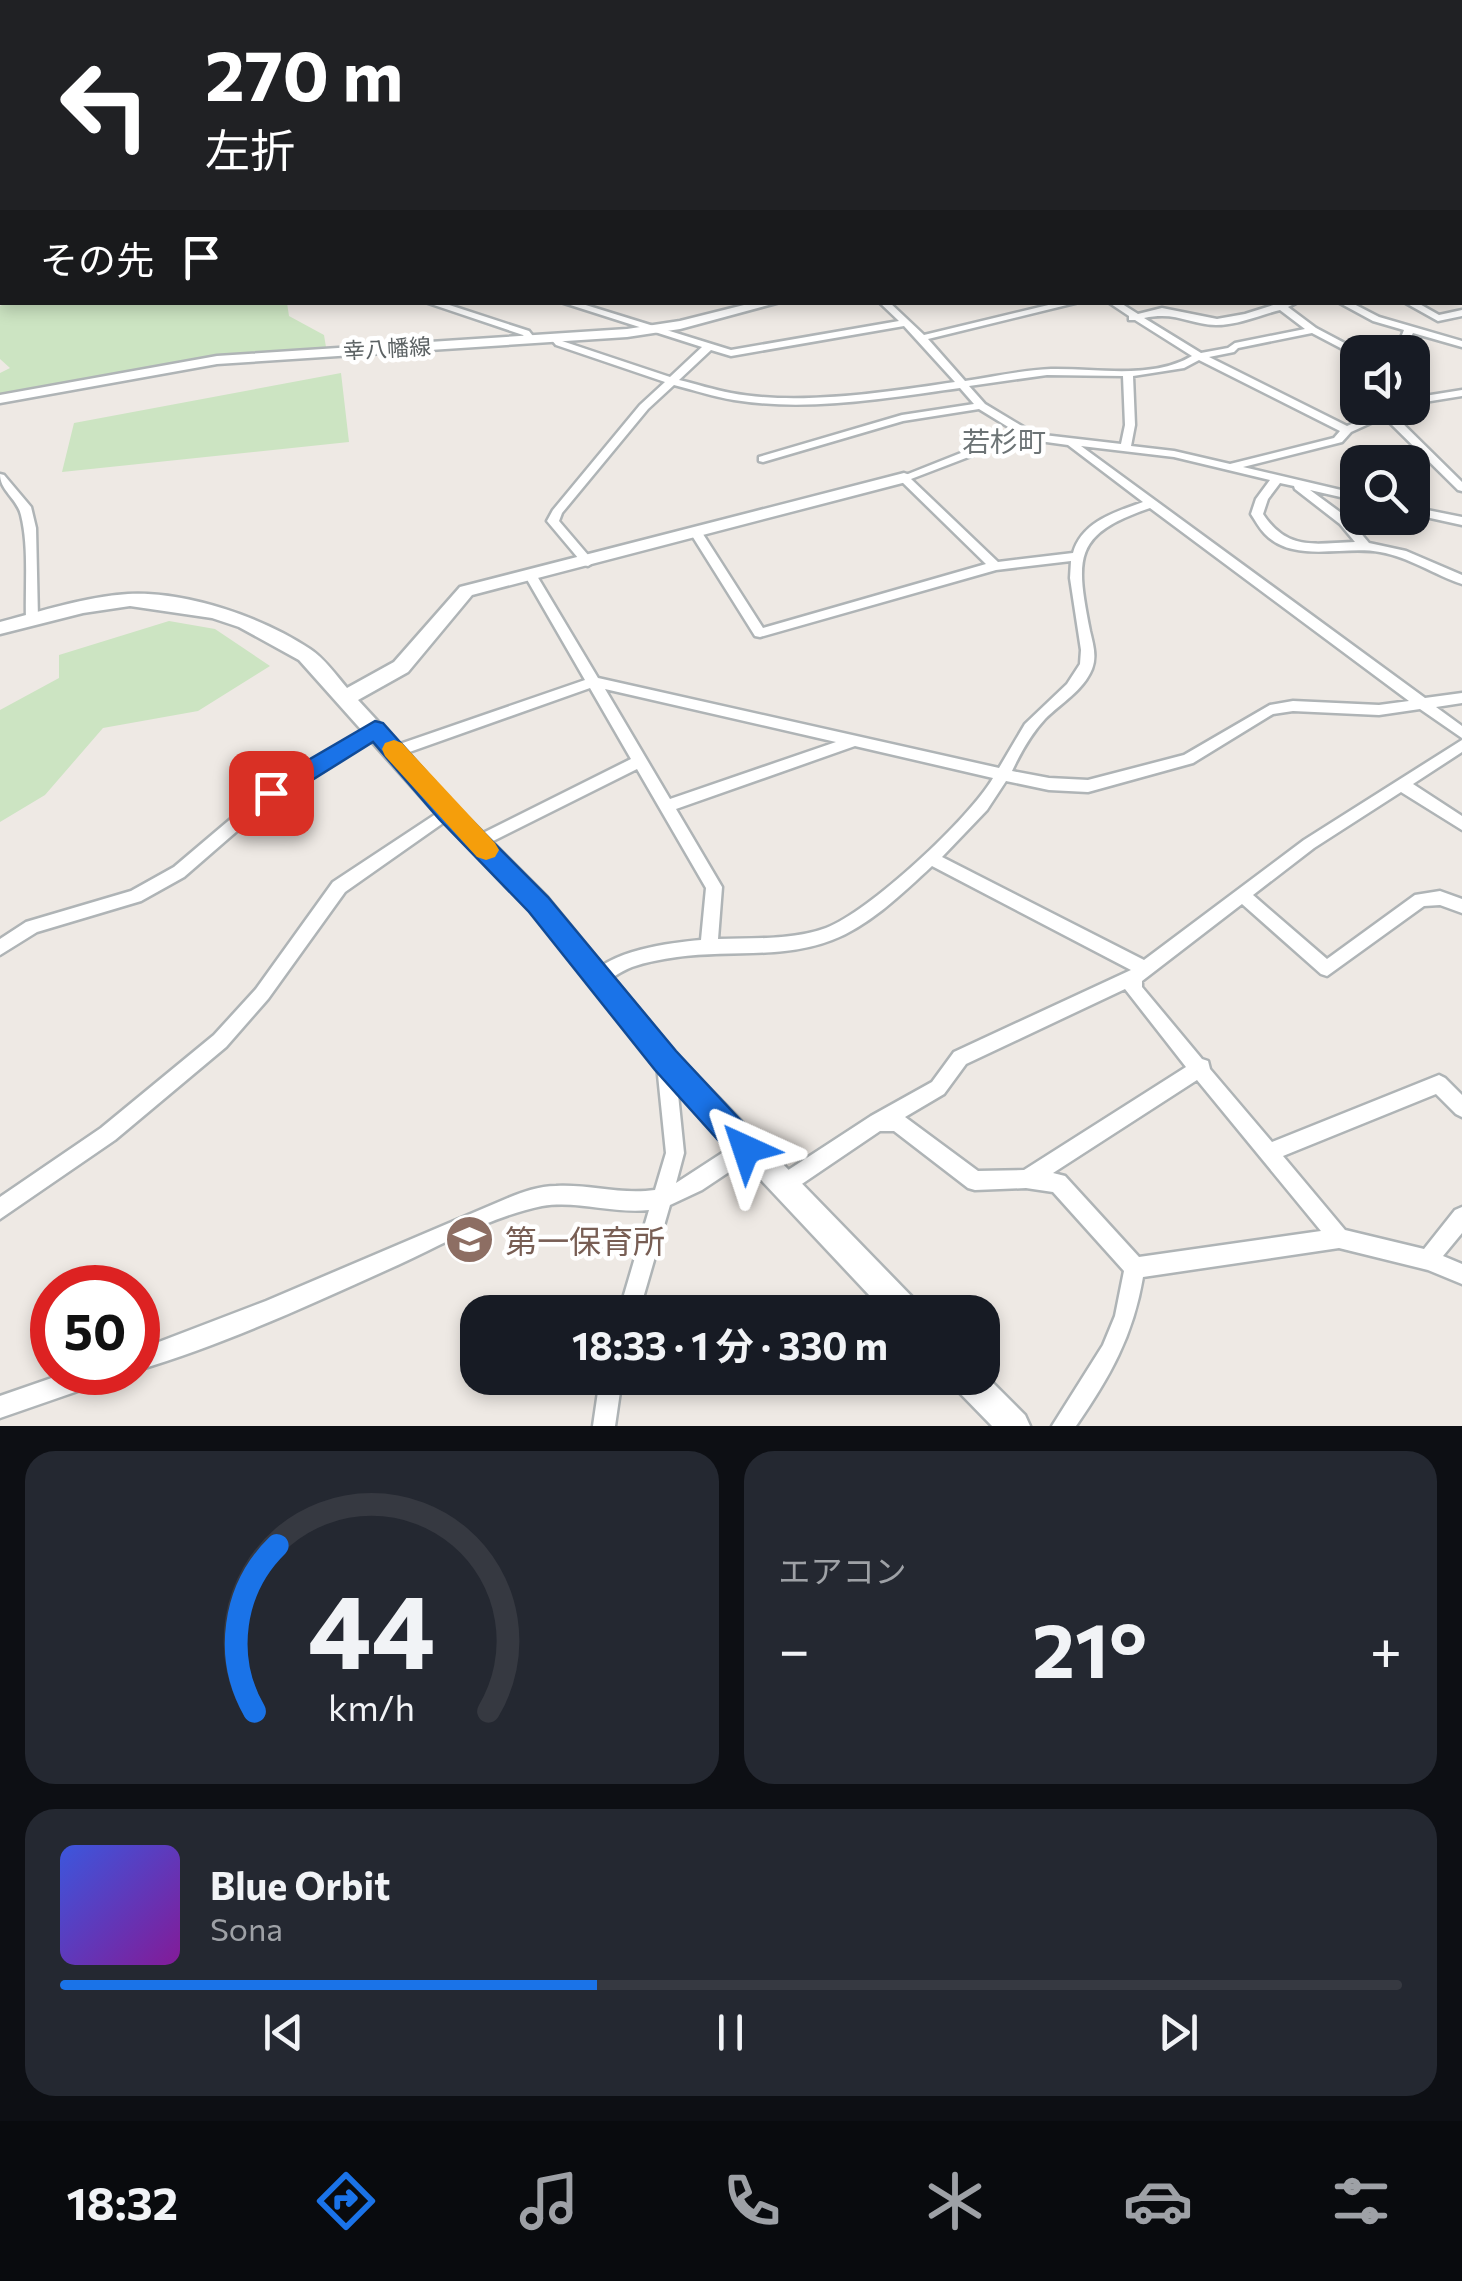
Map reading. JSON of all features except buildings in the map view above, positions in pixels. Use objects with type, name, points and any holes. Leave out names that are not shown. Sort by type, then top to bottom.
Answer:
[{"type":"street","points":[[438,305],[526,334],[531,340]]},
{"type":"street","points":[[574,305],[741,354],[906,322]]},
{"type":"street","name":"幸八幡線","points":[[0,399],[216,360],[652,330],[761,305]]},
{"type":"street","points":[[887,305],[981,406],[1032,437],[1174,454],[1340,494]]},
{"type":"street","points":[[922,338],[1062,305]]},
{"type":"street","points":[[1116,305],[1199,356],[1347,430]]},
{"type":"street","points":[[1132,318],[1162,311],[1217,322],[1288,305]]},
{"type":"street","points":[[1350,305],[1462,344]]},
{"type":"street","points":[[1414,305],[1438,318],[1462,313]]},
{"type":"street","points":[[1283,308],[1340,344]]},
{"type":"street","points":[[1407,335],[1410,328]]},
{"type":"street","points":[[556,338],[559,343],[668,380],[734,398],[790,402],[882,396],[1046,372],[1128,373],[1167,369],[1270,337],[1313,330]]},
{"type":"street","points":[[588,562],[553,520],[557,512],[668,380],[708,347]]},
{"type":"street","points":[[1125,449],[1130,424],[1128,373]]},
{"type":"street","points":[[1430,398],[1462,393]]},
{"type":"street","points":[[763,460],[902,418],[981,406]]},
{"type":"street","points":[[1230,467],[1338,440],[1358,425]]},
{"type":"street","points":[[1405,425],[1461,486]]},
{"type":"street","points":[[343,699],[401,667],[466,591],[904,478],[975,451],[1032,437]]},
{"type":"street","points":[[1072,444],[1462,733]]},
{"type":"street","points":[[0,477],[26,507],[32,619]]},
{"type":"street","points":[[904,478],[995,566]]},
{"type":"street","points":[[1276,480],[1262,498],[1257,514],[1272,536],[1291,546],[1311,549],[1365,546],[1389,550],[1462,580]]},
{"type":"street","points":[[1298,485],[1344,521],[1365,546]]},
{"type":"street","points":[[598,978],[631,960],[708,946],[792,942],[831,934],[932,859],[992,794],[1035,721],[1074,686],[1088,660],[1078,595],[1079,545],[1091,528],[1150,504]]},
{"type":"street","points":[[1430,514],[1462,521]]},
{"type":"street","points":[[698,534],[760,633],[995,566],[1078,556]]},
{"type":"street","points":[[530,576],[714,887],[708,946]]},
{"type":"street","points":[[0,628],[130,600],[215,612],[276,636],[306,655],[448,812],[539,904],[666,1061],[746,1149],[888,1295]]},
{"type":"street","points":[[396,752],[593,682],[1001,774],[1049,784],[1088,786],[1188,760],[1270,710],[1294,706],[1379,710],[1462,698]]},
{"type":"street","points":[[0,948],[32,926],[135,896],[179,872],[271,793],[375,730]]},
{"type":"street","points":[[666,806],[855,741]]},
{"type":"street","points":[[782,1186],[877,1122],[938,1088],[960,1058],[1138,972],[1309,844],[1462,745]]},
{"type":"street","points":[[478,842],[640,762]]},
{"type":"street","points":[[1401,784],[1462,824]]},
{"type":"street","points":[[0,1209],[108,1134],[220,1041],[262,994],[338,886],[448,812]]},
{"type":"street","points":[[932,859],[1138,972]]},
{"type":"street","points":[[1243,896],[1328,969],[1421,900],[1440,898],[1462,906]]},
{"type":"street","points":[[1138,972],[1133,989],[1339,1238]]},
{"type":"street","points":[[634,1295],[675,1153],[666,1061]]},
{"type":"street","points":[[1026,1178],[1202,1068]]},
{"type":"street","points":[[1268,1153],[1439,1084],[1462,1108]]},
{"type":"street","points":[[877,1122],[897,1122],[975,1181],[1026,1178],[1058,1183],[1135,1268]]},
{"type":"street","points":[[160,1351],[344,1279],[463,1223],[538,1197],[584,1195],[641,1202],[682,1191],[746,1149]]},
{"type":"street","points":[[1428,1260],[1462,1217]]},
{"type":"street","points":[[1135,1268],[1339,1238],[1428,1260],[1462,1274]]},
{"type":"street","points":[[1063,1426],[1112,1358],[1128,1313],[1135,1268]]},
{"type":"street","points":[[0,1407],[35,1395]]},
{"type":"street","points":[[604,1426],[609,1395]]},
{"type":"street","points":[[984,1395],[1014,1426]]},
{"type":"green space","points":[[287,305],[289,316],[324,335],[326,347],[0,403],[0,373],[10,368],[0,359],[0,306]]},
{"type":"green space","points":[[341,373],[349,442],[62,472],[74,423]]},
{"type":"green space","points":[[169,621],[215,629],[270,666],[198,711],[103,728],[45,795],[0,822],[0,710],[59,678],[59,655]]},
{"type":"slow traffic","points":[[394,749],[486,850]]},
{"type":"place","name":"第一保育所","points":[[470,1240]]},
{"type":"district","name":"若杉町","points":[[1004,441]]},
{"type":"route","points":[[271,793],[375,730],[448,812],[539,904],[666,1061],[746,1149]]}]
